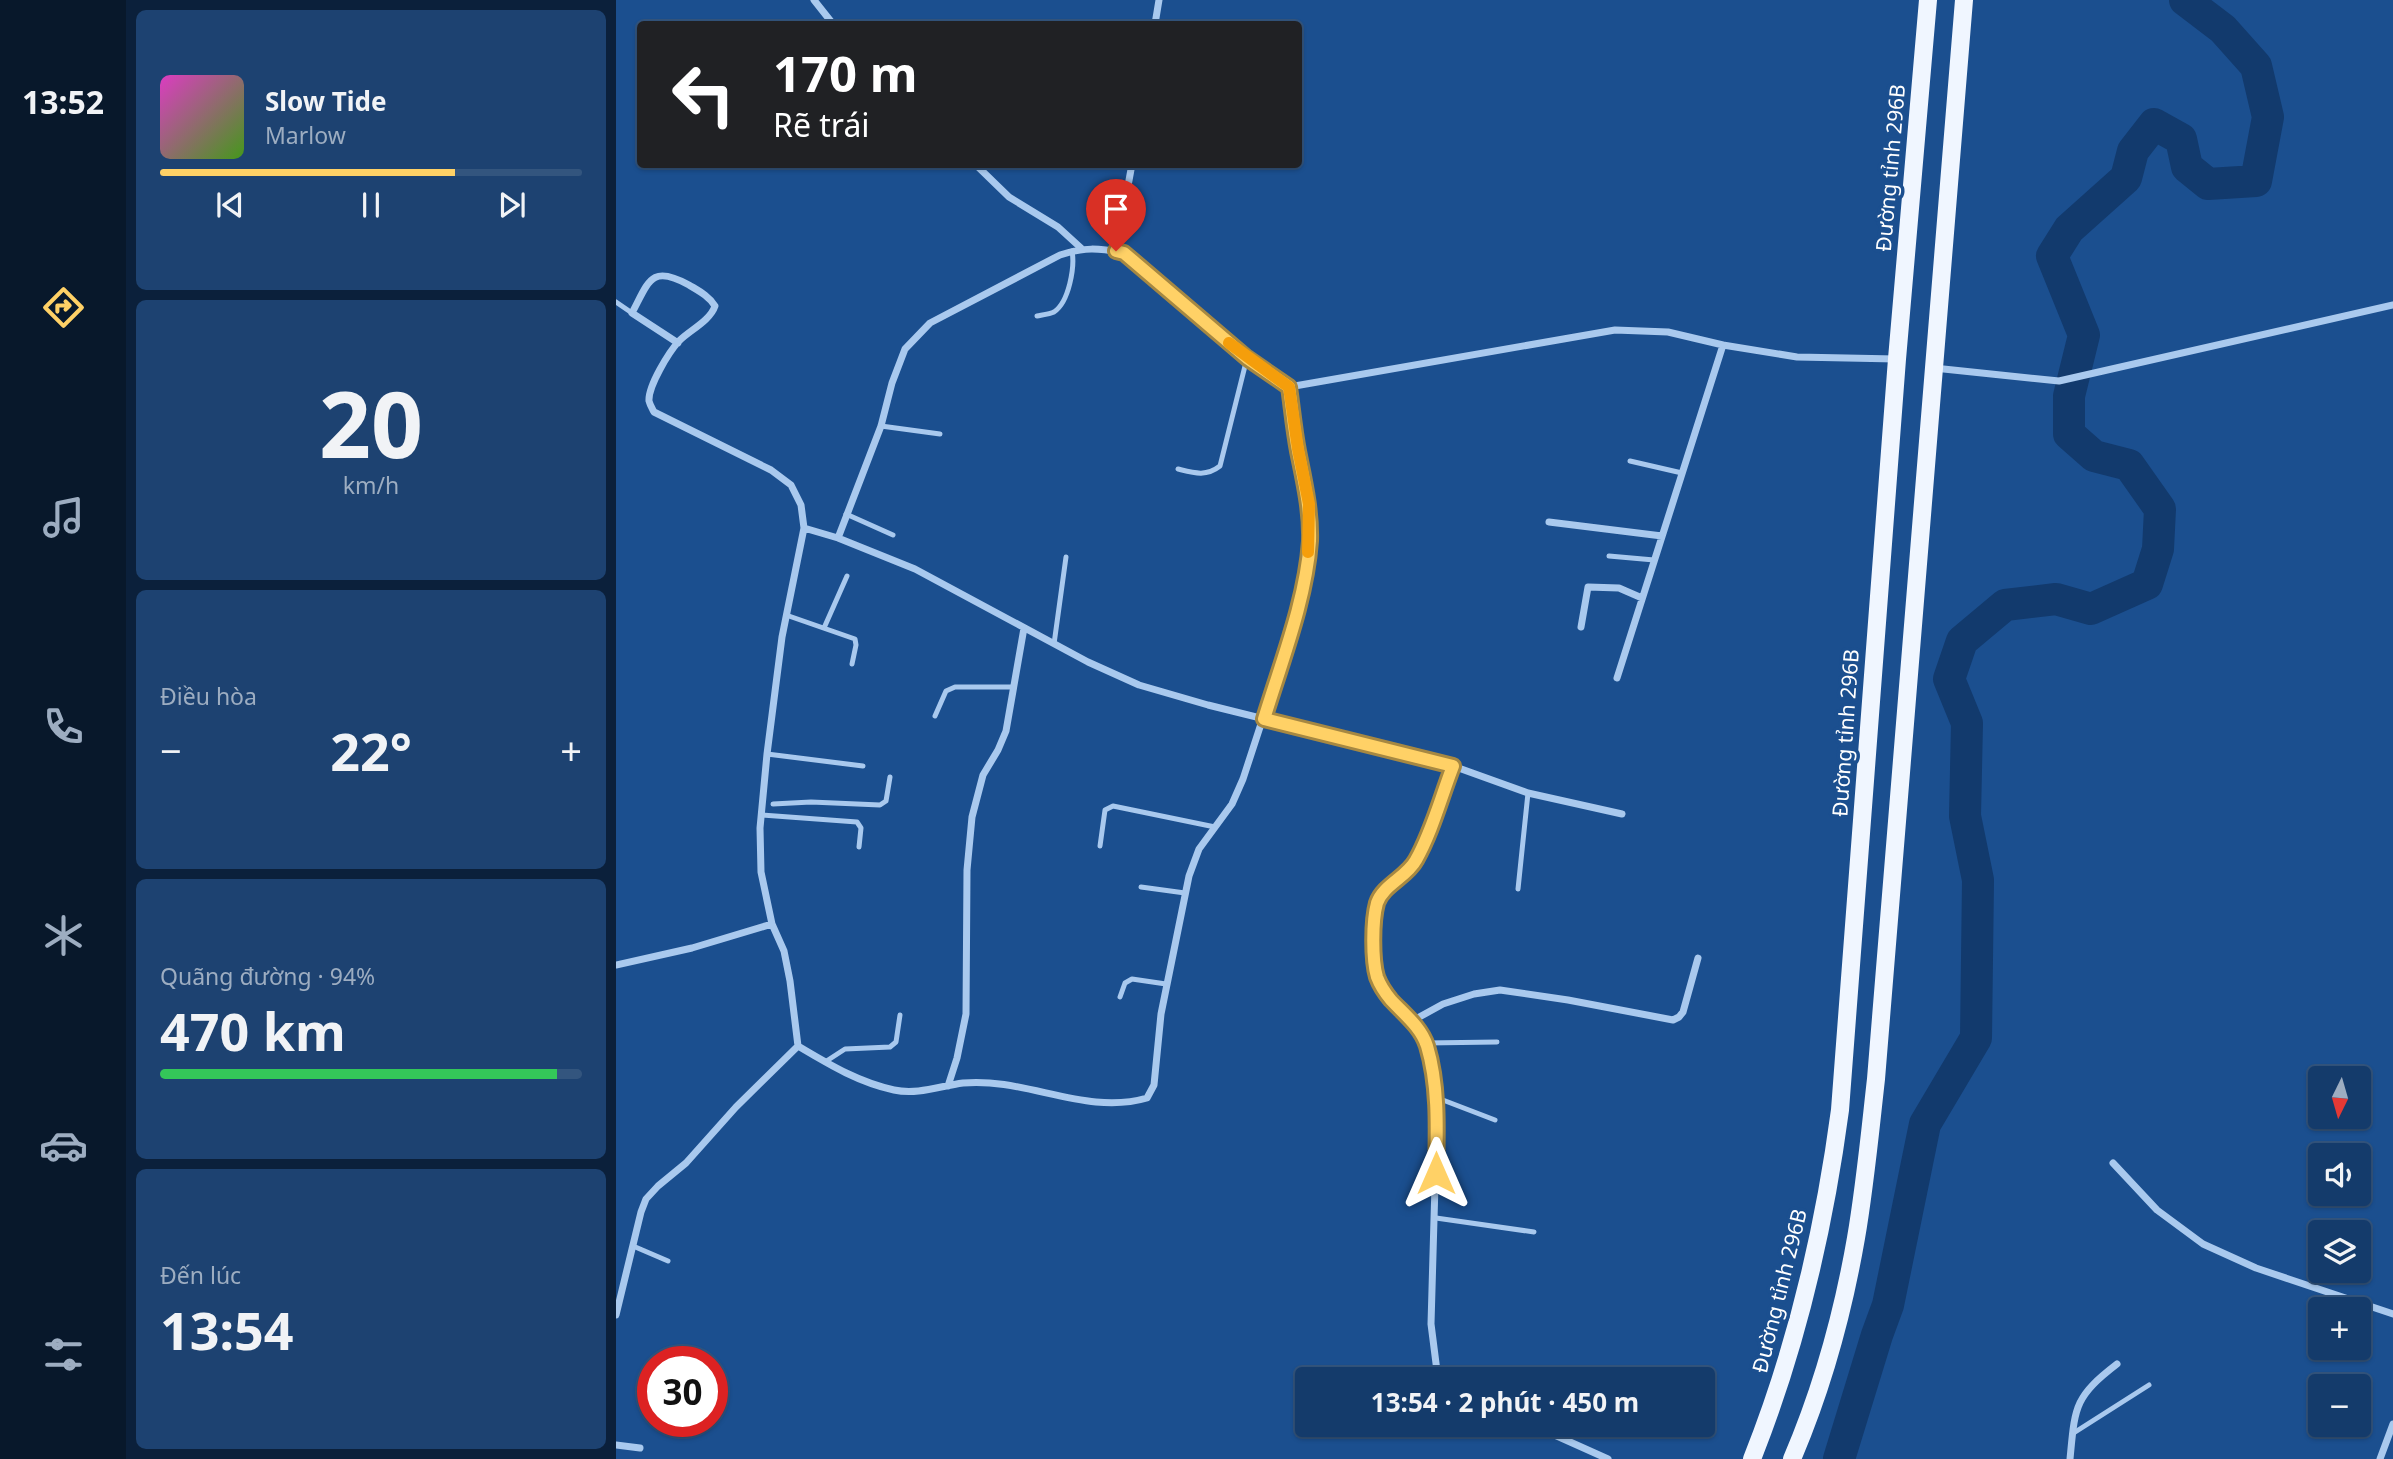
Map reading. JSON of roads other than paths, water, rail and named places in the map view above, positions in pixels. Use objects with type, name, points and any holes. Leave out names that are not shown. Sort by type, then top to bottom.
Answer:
[{"type":"main road","name":"Đường tỉnh 296B","points":[[1752,1459],[1776,1399],[1806,1294],[1833,1162],[1846,1048],[1897,359],[1928,0]]},
{"type":"main road","points":[[1792,1459],[1808,1422],[1849,1275],[1866,1164],[1876,1079],[1964,0]]},
{"type":"street","points":[[814,0],[831,21]]},
{"type":"street","points":[[1156,21],[1159,0]]},
{"type":"street","points":[[979,168],[1009,197],[1058,227],[1081,248]]},
{"type":"street","points":[[1116,251],[1131,168]]},
{"type":"street","points":[[838,538],[881,426],[892,383],[905,349],[930,323],[1060,256],[1081,248],[1124,253],[1247,358],[1289,387],[1615,330],[1668,332],[1723,345],[1797,357],[1897,359]]},
{"type":"street","points":[[678,343],[632,313],[647,284],[660,275],[672,276],[702,293],[713,302],[714,310],[678,343],[661,368],[649,401],[654,412],[771,470],[790,485],[801,505],[804,528],[786,615],[761,815],[761,872],[772,924],[784,951],[798,1046]]},
{"type":"street","points":[[1934,368],[2059,381],[2393,305]]},
{"type":"street","points":[[1617,678],[1723,345]]},
{"type":"street","points":[[798,1046],[867,1084],[899,1091],[923,1091],[964,1083],[1022,1087],[1068,1099],[1089,1101],[1135,1101],[1147,1098],[1154,1085],[1166,984],[1189,876],[1199,849],[1238,792],[1264,719],[1303,585],[1310,542],[1309,504],[1289,387]]},
{"type":"street","points":[[1549,522],[1662,536]]},
{"type":"street","points":[[804,528],[838,538],[915,569],[1088,663],[1139,684],[1208,705],[1453,766],[1528,793],[1622,814]]},
{"type":"street","points":[[1581,627],[1588,587],[1592,585],[1619,588],[1642,598]]},
{"type":"street","points":[[948,1086],[966,1014],[967,870],[972,817],[983,775],[1006,731],[1024,628]]},
{"type":"street","points":[[1437,1367],[1432,1324],[1436,1218],[1435,1097],[1426,1043],[1378,979],[1375,963],[1375,915],[1378,900],[1388,887],[1415,864],[1453,766]]},
{"type":"street","points":[[616,965],[772,924]]},
{"type":"street","points":[[1412,1021],[1443,1004],[1500,990],[1673,1020],[1683,1012],[1698,958]]},
{"type":"street","points":[[616,1315],[646,1199],[686,1163],[736,1107],[798,1046]]},
{"type":"street","points":[[2113,1163],[2157,1210],[2203,1244],[2256,1268],[2393,1314]]},
{"type":"street","points":[[2070,1459],[2078,1401],[2094,1381],[2117,1364]]},
{"type":"street","points":[[2380,1459],[2393,1424]]},
{"type":"street","points":[[1560,1437],[1608,1459]]},
{"type":"street","points":[[616,1445],[640,1448]]},
{"type":"lane","points":[[1037,316],[1054,312],[1060,305],[1068,289],[1074,264],[1072,251]]},
{"type":"lane","points":[[616,302],[632,313]]},
{"type":"lane","points":[[1178,469],[1199,474],[1211,473],[1220,466],[1247,358]]},
{"type":"lane","points":[[881,426],[940,434]]},
{"type":"lane","points":[[1630,461],[1682,473]]},
{"type":"lane","points":[[846,514],[893,535]]},
{"type":"lane","points":[[1609,556],[1654,560]]},
{"type":"lane","points":[[1054,644],[1066,557]]},
{"type":"lane","points":[[824,628],[847,576]]},
{"type":"lane","points":[[786,615],[855,639],[852,664]]},
{"type":"lane","points":[[935,716],[946,691],[955,687],[1014,687]]},
{"type":"lane","points":[[767,754],[863,766]]},
{"type":"lane","points":[[773,804],[811,802],[880,805],[886,801],[890,777]]},
{"type":"lane","points":[[1518,888],[1528,793]]},
{"type":"lane","points":[[1100,846],[1105,810],[1114,806],[1215,828]]},
{"type":"lane","points":[[761,815],[857,822],[861,828],[859,847]]},
{"type":"lane","points":[[1141,887],[1185,893]]},
{"type":"lane","points":[[1120,997],[1125,983],[1132,979],[1166,984]]},
{"type":"lane","points":[[825,1062],[845,1049],[890,1047],[896,1042],[900,1015]]},
{"type":"lane","points":[[1426,1043],[1497,1042]]},
{"type":"lane","points":[[1435,1097],[1496,1120]]},
{"type":"lane","points":[[1436,1218],[1534,1232]]},
{"type":"lane","points":[[633,1246],[668,1261]]},
{"type":"lane","points":[[2073,1434],[2149,1385]]},
{"type":"waterway","points":[[1839,1459],[1888,1305],[1925,1124],[1976,1038],[1978,880],[1965,816],[1967,723],[1949,679],[1962,641],[2005,605],[2056,599],[2091,609],[2147,584],[2158,549],[2160,509],[2129,465],[2094,456],[2069,434],[2069,396],[2084,335],[2052,256],[2069,229],[2126,178],[2133,151],[2154,124],[2181,139],[2187,167],[2208,184],[2256,181],[2268,117],[2256,66],[2223,29],[2185,0]]}]
